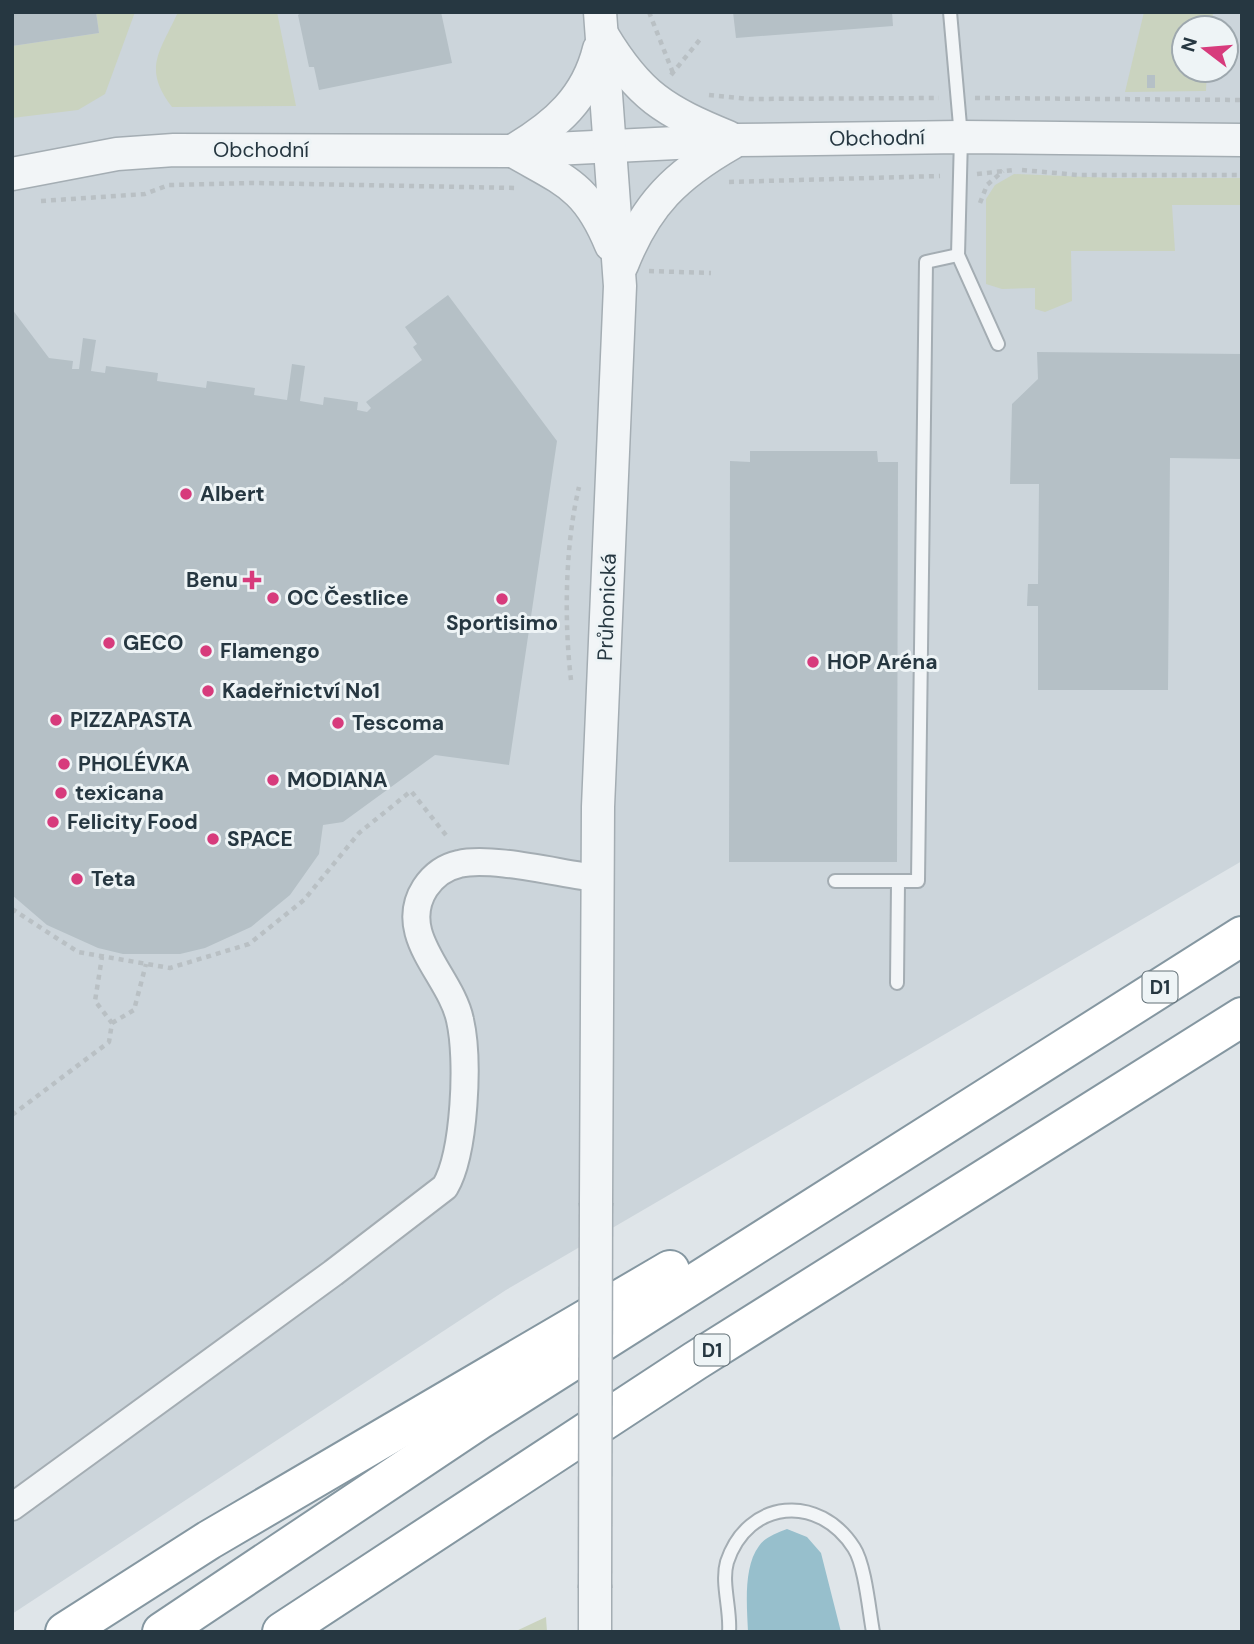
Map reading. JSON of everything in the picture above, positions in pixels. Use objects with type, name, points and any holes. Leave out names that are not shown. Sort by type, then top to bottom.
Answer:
[{"type":"highway","name":"D1","points":[[162,1632],[479,1420],[1242,936]]},
{"type":"highway","name":"D1","points":[[282,1632],[695,1361],[1242,1017]]},
{"type":"highway","points":[[66,1630],[198,1547],[556,1334],[713,1246],[875,1169]]},
{"type":"street","points":[[601,24],[614,55],[650,98],[678,116],[737,140]]},
{"type":"street","points":[[513,151],[560,118],[578,99],[592,74],[601,24]]},
{"type":"street","name":"Průhonická","points":[[595,1632],[596,878],[620,270],[601,24]]},
{"type":"street","name":"Obchodní","points":[[12,174],[117,154],[174,150],[513,151],[737,140],[961,137],[1242,140]]},
{"type":"street","points":[[620,270],[637,229],[662,193],[695,166],[737,140]]},
{"type":"street","name":"Obchodní","points":[[513,151],[558,177],[590,201],[620,270]]},
{"type":"street","points":[[12,1507],[332,1273],[445,1186],[454,1171],[459,1144],[464,1042],[456,1005],[418,937],[419,902],[430,882],[448,867],[470,863],[596,878]]},
{"type":"lane","points":[[950,12],[961,137],[958,255],[998,344]]},
{"type":"lane","points":[[835,881],[918,881],[926,262],[958,255]]},
{"type":"lane","points":[[897,983],[898,883]]},
{"type":"lane","points":[[729,1632],[726,1566],[735,1543],[745,1530],[766,1514],[791,1508],[833,1523],[856,1551],[873,1632]]},
{"type":"path","points":[[649,12],[673,74],[682,80]]},
{"type":"path","points":[[699,94],[749,99],[1242,100]]},
{"type":"path","points":[[979,214],[987,185],[1004,171]]},
{"type":"path","points":[[720,186],[731,181],[961,176],[1004,171],[1078,175],[1242,175]]},
{"type":"path","points":[[38,202],[145,194],[169,185],[253,183],[530,188]]},
{"type":"path","points":[[651,271],[653,258]]},
{"type":"path","points":[[572,682],[567,643],[572,514],[582,477]]},
{"type":"path","points":[[12,909],[78,953],[170,968],[249,944],[304,900],[359,833],[411,790],[449,839],[463,841]]},
{"type":"path","points":[[122,960],[123,954]]},
{"type":"path","points":[[12,1115],[109,1042],[112,1023],[95,1001],[103,957]]},
{"type":"path","points":[[112,1023],[134,1010],[146,964]]},
{"type":"shaded area","points":[[12,12],[1242,12],[1242,861],[506,1290],[12,1614]]},
{"type":"green space","points":[[96,12],[135,12],[105,94],[78,110],[12,118],[12,46],[99,33]]},
{"type":"green space","points":[[178,12],[277,12],[296,106],[172,107],[163,93],[156,70],[160,49]]},
{"type":"green space","points":[[1144,12],[1213,12],[1170,14],[1170,84],[1206,84],[1206,91],[1125,92]]},
{"type":"green space","points":[[1014,174],[1113,178],[1242,178],[1242,205],[1172,205],[1175,251],[1071,251],[1072,301],[1045,312],[1035,309],[1035,288],[1002,289],[986,284],[986,199],[995,185]]},
{"type":"green space","points":[[546,1617],[547,1632],[514,1632]]},
{"type":"water","points":[[787,1529],[807,1537],[821,1553],[841,1632],[748,1632],[747,1588],[750,1565],[764,1540]]},
{"type":"building","points":[[12,12],[96,12],[99,33],[12,46]]},
{"type":"building","points":[[302,12],[441,12],[452,63],[319,90],[314,67],[309,67],[298,15]]},
{"type":"building","points":[[733,12],[892,12],[893,26],[736,38]]},
{"type":"building","points":[[1147,75],[1155,75],[1155,88],[1147,88]]},
{"type":"building","name":"OC Čestlice","points":[[448,295],[557,441],[509,765],[435,755],[343,822],[323,825],[319,854],[290,895],[251,927],[205,948],[180,954],[123,954],[98,948],[47,925],[12,895],[12,309],[49,358],[73,361],[72,369],[79,369],[83,338],[96,340],[91,371],[105,373],[106,366],[158,373],[157,381],[206,388],[207,381],[255,388],[254,395],[287,400],[292,364],[305,366],[300,401],[323,405],[324,397],[358,402],[357,410],[367,412],[371,408],[366,402],[422,360],[413,347],[417,344],[405,327]]},
{"type":"building","points":[[1037,352],[1242,354],[1242,459],[1170,458],[1168,690],[1038,690],[1038,606],[1027,606],[1028,584],[1038,584],[1039,484],[1010,484],[1012,404],[1038,379]]},
{"type":"building","name":"HOP Aréna","points":[[750,451],[877,451],[878,462],[898,462],[897,862],[729,862],[730,461],[750,462]]},
{"type":"place","name":"Albert","points":[[186,494]]},
{"type":"place","name":"Benu","points":[[252,580]]},
{"type":"place","name":"OC Čestlice","points":[[273,598]]},
{"type":"place","name":"Sportisimo","points":[[502,599]]},
{"type":"place","name":"GECO","points":[[109,643]]},
{"type":"place","name":"Flamengo","points":[[206,651]]},
{"type":"place","name":"HOP Aréna","points":[[813,662]]},
{"type":"place","name":"Kadeřnictví No1","points":[[208,691]]},
{"type":"place","name":"PIZZAPASTA","points":[[56,720]]},
{"type":"place","name":"Tescoma","points":[[338,723]]},
{"type":"place","name":"PHOLÉVKA","points":[[64,764]]},
{"type":"place","name":"MODIANA","points":[[273,780]]},
{"type":"place","name":"texicana","points":[[61,793]]},
{"type":"place","name":"Felicity Food","points":[[53,822]]},
{"type":"place","name":"SPACE","points":[[213,839]]},
{"type":"place","name":"Teta","points":[[77,879]]}]
